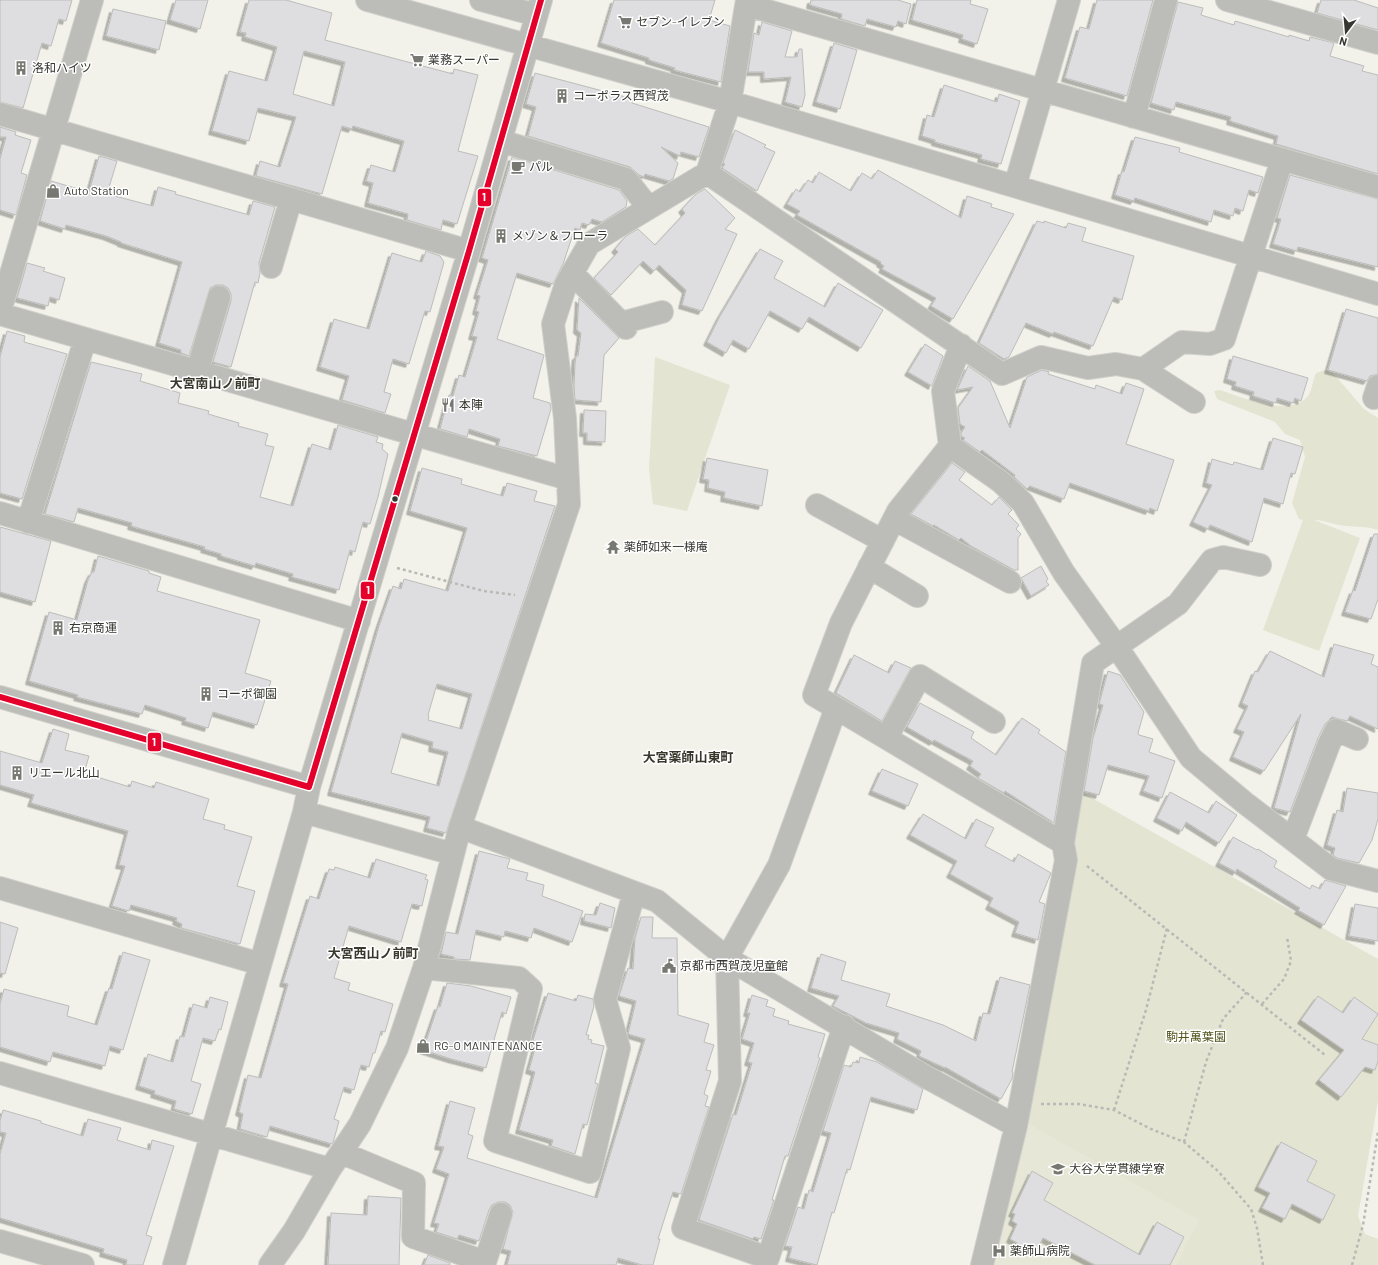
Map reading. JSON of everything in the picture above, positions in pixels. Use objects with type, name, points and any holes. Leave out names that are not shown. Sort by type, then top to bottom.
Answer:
[{"type":"street","points":[[92,0],[0,313],[85,340],[568,479]]},
{"type":"street","points":[[367,0],[730,102],[1378,294]]},
{"type":"street","points":[[174,1265],[304,812],[309,787],[469,251],[539,8],[481,0]]},
{"type":"street","points":[[1015,186],[1069,0]]},
{"type":"street","points":[[1134,117],[1166,0]]},
{"type":"street","points":[[1227,0],[1378,43]]},
{"type":"street","points":[[270,1265],[294,1231],[360,1124],[397,1048],[424,968],[460,827],[568,504],[565,418],[553,324],[566,284],[589,244],[648,207],[707,173],[730,102],[747,2],[1134,117],[1378,187]]},
{"type":"street","points":[[0,114],[469,251]]},
{"type":"street","points":[[501,141],[626,179],[648,207]]},
{"type":"street","points":[[1142,369],[1182,342],[1210,344],[1224,339],[1282,160]]},
{"type":"street","points":[[707,173],[1002,374],[1041,357],[1088,368],[1116,364],[1142,369],[1194,402]]},
{"type":"street","points":[[271,267],[291,199]]},
{"type":"street","points":[[572,273],[624,326],[662,312]]},
{"type":"street","points":[[197,372],[219,297]]},
{"type":"street","points":[[28,522],[85,340]]},
{"type":"street","points":[[961,345],[943,391],[950,446],[898,511],[841,623],[814,695],[887,737],[1063,845]]},
{"type":"street","points":[[950,446],[1001,482],[1023,503],[1064,572],[1117,647],[1191,758],[1245,803],[1294,840],[1304,850],[1331,869],[1378,881]]},
{"type":"street","points":[[817,505],[883,541]]},
{"type":"street","points":[[0,513],[358,621]]},
{"type":"street","points":[[894,519],[1010,582]]},
{"type":"street","points":[[982,1265],[1016,1126],[1066,860],[1063,845],[1093,663],[1178,604],[1212,560],[1223,557],[1260,565]]},
{"type":"street","points":[[869,567],[917,596]]},
{"type":"street","points":[[887,737],[920,676],[994,722]]},
{"type":"street","points":[[0,697],[309,787]]},
{"type":"street","points":[[836,708],[779,865],[727,958],[730,1082],[683,1228],[768,1258],[844,1026]]},
{"type":"street","points":[[1294,840],[1329,744],[1336,730],[1357,739]]},
{"type":"street","points":[[304,812],[453,854]]},
{"type":"street","points":[[460,827],[658,901],[727,958],[844,1026],[928,1078],[1016,1126]]},
{"type":"street","points":[[0,888],[260,964]]},
{"type":"street","points":[[424,968],[519,978],[531,989],[495,1141],[590,1172],[619,1048],[605,999],[634,893]]},
{"type":"street","points":[[0,1073],[212,1134],[336,1161],[414,1183],[413,1237],[485,1264],[501,1214]]},
{"type":"street","points":[[0,1241],[83,1265]]},
{"type":"path","points":[[376,562],[484,591],[537,598]]},
{"type":"path","points":[[1063,845],[1325,1055]]},
{"type":"path","points":[[1114,1110],[1146,1010],[1167,928]]},
{"type":"path","points":[[1262,1004],[1284,979],[1291,961],[1287,937]]},
{"type":"path","points":[[1184,1142],[1192,1108],[1206,1062],[1223,1019],[1247,992]]},
{"type":"path","points":[[1020,1104],[1079,1104],[1114,1110],[1151,1130],[1184,1142],[1218,1172],[1251,1209],[1257,1228],[1263,1265]]},
{"type":"path","points":[[1352,1265],[1363,1225],[1378,1132]]},
{"type":"shaded area","name":"大谷大学貫練学寮","points":[[1019,1119],[1200,1220],[1176,1265],[982,1265]]},
{"type":"green space","points":[[655,357],[730,385],[687,511],[653,504],[649,469]]},
{"type":"green space","points":[[1325,370],[1333,373],[1364,409],[1378,418],[1378,530],[1314,520],[1360,538],[1319,651],[1263,630],[1303,520],[1299,519],[1292,503],[1305,457],[1300,440],[1285,434],[1275,422],[1217,399],[1214,391],[1220,390],[1266,404],[1290,406],[1300,403],[1308,396],[1316,373]]},
{"type":"green space","name":"駒井萬葉園","points":[[1076,789],[1378,959],[1378,1101],[1358,1216],[1365,1234],[1378,1239],[1378,1265],[1176,1265],[1199,1220],[1019,1119]]},
{"type":"building","points":[[0,0],[72,0],[66,21],[59,19],[51,46],[42,43],[23,108],[0,102]]},
{"type":"building","points":[[176,0],[208,0],[200,29],[170,20]]},
{"type":"building","points":[[249,0],[286,0],[332,13],[325,40],[453,74],[454,69],[478,75],[458,151],[478,156],[457,224],[443,220],[441,230],[407,220],[408,214],[368,203],[373,183],[366,181],[371,165],[395,172],[404,141],[353,126],[352,129],[342,126],[322,194],[256,176],[260,161],[280,167],[296,117],[258,108],[249,141],[212,131],[229,71],[267,81],[277,47],[245,37],[246,33],[240,32]],"holes":[[[304,51],[345,62],[334,106],[293,94]]]},
{"type":"building","points":[[614,0],[715,0],[709,20],[730,26],[721,82],[674,70],[675,68],[649,60],[649,58],[601,43]]},
{"type":"building","points":[[811,0],[898,0],[911,4],[906,24],[898,21],[896,27],[867,19],[865,26],[841,19],[842,14],[810,5]]},
{"type":"building","points":[[917,0],[971,0],[970,4],[988,9],[977,44],[962,39],[963,35],[912,20]]},
{"type":"building","points":[[1097,0],[1153,0],[1127,96],[1065,78],[1080,27],[1089,29]]},
{"type":"building","points":[[1321,0],[1354,0],[1378,8],[1378,30],[1317,13]]},
{"type":"building","points":[[1178,2],[1203,8],[1201,15],[1234,25],[1235,21],[1289,37],[1289,35],[1309,41],[1310,37],[1334,43],[1330,56],[1364,66],[1362,71],[1378,75],[1378,174],[1276,144],[1278,136],[1230,121],[1231,117],[1176,102],[1174,110],[1151,103]]},
{"type":"building","points":[[113,9],[166,21],[159,50],[106,36]]},
{"type":"building","points":[[762,22],[792,31],[785,57],[797,57],[799,49],[802,49],[805,95],[802,107],[785,102],[791,77],[764,79],[764,72],[748,72],[754,33],[759,35]]},
{"type":"building","points":[[834,43],[857,50],[840,109],[816,102]]},
{"type":"building","points":[[535,73],[633,99],[632,103],[709,127],[699,157],[681,152],[680,156],[661,147],[678,163],[673,179],[669,181],[645,174],[644,177],[639,175],[630,167],[528,136],[536,107],[526,104]]},
{"type":"building","points":[[944,85],[997,102],[999,94],[1020,101],[1001,164],[981,159],[982,155],[935,142],[935,140],[922,136],[927,115],[934,117]]},
{"type":"building","points":[[0,127],[16,132],[15,135],[31,140],[21,173],[27,175],[16,215],[0,210],[0,159],[6,137],[0,137]]},
{"type":"building","points":[[735,130],[766,145],[764,147],[775,152],[757,191],[722,168],[725,164],[723,163]]},
{"type":"building","points":[[1135,137],[1180,148],[1179,152],[1263,177],[1258,193],[1249,190],[1243,211],[1235,208],[1233,216],[1214,210],[1211,222],[1135,198],[1134,201],[1115,195],[1122,171],[1124,172]]},
{"type":"building","points":[[99,156],[117,161],[107,194],[153,206],[158,187],[176,192],[175,194],[249,215],[253,201],[275,207],[259,263],[260,273],[258,283],[255,282],[231,367],[213,362],[231,301],[231,294],[228,288],[223,285],[216,285],[210,288],[189,356],[181,353],[181,350],[159,343],[182,262],[121,243],[106,236],[66,225],[65,229],[40,221],[51,181],[89,192]]},
{"type":"building","points":[[512,157],[619,190],[627,201],[626,207],[602,222],[592,219],[589,225],[582,223],[580,230],[575,228],[563,264],[553,284],[517,273],[497,339],[544,355],[533,398],[550,403],[551,409],[537,456],[498,446],[500,439],[469,429],[467,437],[440,429],[449,395],[453,396],[459,375],[465,377],[477,337],[472,336],[479,312],[476,311],[480,296],[477,295],[488,260],[482,258]]},
{"type":"building","points":[[878,170],[961,218],[967,196],[992,204],[991,207],[1014,214],[953,319],[931,306],[936,298],[882,269],[884,266],[880,263],[881,262],[797,215],[800,211],[787,204],[796,189],[800,192],[808,180],[813,183],[819,172],[851,191],[862,173],[872,179]]},
{"type":"building","points":[[1290,175],[1378,199],[1378,267],[1298,247],[1297,251],[1273,244],[1281,219],[1277,218]]},
{"type":"building","points":[[705,189],[735,218],[725,229],[737,234],[702,311],[682,305],[686,290],[659,265],[654,271],[643,261],[611,295],[594,278],[618,252],[615,249],[626,236],[638,229],[655,245],[685,213],[682,209],[696,194]]},
{"type":"building","points":[[1037,221],[1044,223],[1044,221],[1066,228],[1068,223],[1086,228],[1082,241],[1134,256],[1122,300],[1114,297],[1093,346],[1054,332],[1053,334],[1026,323],[1009,357],[1004,359],[979,343]]},
{"type":"building","points":[[760,249],[783,261],[774,278],[825,307],[838,283],[883,310],[861,348],[809,317],[802,329],[770,311],[749,349],[733,340],[726,353],[707,342],[720,316]]},
{"type":"building","points":[[426,251],[440,256],[444,262],[430,312],[425,311],[409,364],[393,359],[384,392],[391,394],[385,413],[342,400],[349,376],[320,367],[334,319],[369,329],[392,253],[422,262]]},
{"type":"building","points":[[27,263],[45,268],[43,271],[65,278],[59,300],[50,297],[48,306],[17,298]]},
{"type":"building","points":[[579,298],[619,338],[604,355],[601,402],[575,400],[575,364],[576,356],[578,356],[581,333],[577,330]]},
{"type":"building","points":[[1346,309],[1378,318],[1378,374],[1370,376],[1367,381],[1328,370]]},
{"type":"building","points":[[7,331],[25,336],[24,342],[67,354],[22,499],[0,493],[0,357]]},
{"type":"building","points":[[925,344],[943,356],[932,386],[908,372]]},
{"type":"building","points":[[1233,356],[1308,378],[1301,401],[1295,398],[1293,403],[1277,398],[1276,403],[1253,396],[1254,392],[1235,386],[1236,382],[1227,379]]},
{"type":"building","points":[[91,362],[142,374],[140,381],[180,393],[178,403],[209,411],[208,414],[239,423],[238,426],[268,434],[265,445],[274,447],[260,497],[293,506],[312,444],[331,450],[338,425],[378,437],[376,442],[383,444],[382,449],[388,454],[378,497],[370,524],[363,522],[355,552],[350,550],[339,590],[292,577],[293,574],[256,563],[255,566],[221,556],[221,554],[204,549],[205,547],[131,526],[132,523],[78,508],[74,522],[45,514]]},
{"type":"building","points":[[968,366],[990,381],[1010,428],[1027,377],[1042,370],[1049,372],[1048,374],[1095,389],[1096,385],[1122,394],[1126,383],[1144,389],[1126,444],[1174,460],[1157,511],[1150,508],[1149,511],[1070,483],[1064,499],[1030,486],[1027,489],[1014,477],[1015,475],[982,450],[980,452],[963,440],[965,438],[961,436],[961,433],[965,427],[960,424],[958,408],[973,387],[957,390]]},
{"type":"building","points":[[584,410],[606,411],[605,442],[587,441],[587,433],[583,433]]},
{"type":"building","points":[[1273,438],[1303,447],[1295,474],[1291,473],[1283,504],[1264,498],[1252,542],[1210,525],[1208,529],[1193,522],[1212,485],[1206,483],[1212,459],[1233,465],[1234,462],[1263,470]]},
{"type":"building","points":[[707,458],[768,470],[762,506],[724,498],[725,492],[708,488],[709,480],[703,479]]},
{"type":"building","points":[[952,463],[965,472],[959,480],[992,505],[999,497],[1012,510],[1008,514],[1019,525],[1016,529],[1021,534],[1018,538],[1018,570],[1014,570],[971,546],[961,538],[959,540],[934,525],[933,526],[911,514]]},
{"type":"building","points":[[422,468],[462,479],[461,484],[503,496],[507,483],[537,491],[534,501],[555,506],[446,833],[427,828],[430,817],[331,792],[379,626],[393,586],[401,589],[404,579],[448,591],[467,528],[410,511]],"holes":[[[437,684],[472,694],[462,729],[428,720],[428,715]],[[402,733],[433,742],[432,748],[448,752],[439,786],[391,773]]]},
{"type":"building","points":[[0,527],[51,541],[35,602],[0,592]]},
{"type":"building","points":[[1374,534],[1378,534],[1378,599],[1371,619],[1345,612],[1353,590],[1355,591]]},
{"type":"building","points":[[98,556],[149,571],[149,573],[161,577],[157,591],[260,620],[245,673],[271,681],[257,725],[213,712],[208,728],[185,721],[186,718],[145,705],[142,714],[77,697],[78,695],[29,681],[49,612],[77,620],[88,580],[92,572],[94,572]]},
{"type":"building","points":[[1041,566],[1048,579],[1046,581],[1049,585],[1031,596],[1021,578]]},
{"type":"building","points":[[1334,644],[1374,655],[1371,664],[1378,667],[1378,729],[1350,716],[1347,721],[1332,717],[1325,724],[1318,738],[1290,812],[1274,808],[1301,714],[1264,771],[1233,757],[1244,732],[1237,729],[1248,706],[1242,703],[1255,671],[1258,672],[1270,651],[1324,677]]},
{"type":"building","points":[[854,655],[889,673],[895,661],[911,668],[882,721],[836,693]]},
{"type":"building","points":[[1108,671],[1120,675],[1144,712],[1138,733],[1139,735],[1153,739],[1149,752],[1175,761],[1162,798],[1143,791],[1149,776],[1108,765],[1099,795],[1084,791],[1093,738],[1103,705],[1099,704]]},
{"type":"building","points":[[920,703],[974,732],[971,738],[996,755],[1022,718],[1040,730],[1038,733],[1066,752],[1054,823],[1005,791],[1004,793],[978,778],[981,774],[970,766],[973,761],[934,740],[933,742],[907,727]]},
{"type":"building","points":[[53,729],[69,734],[65,750],[89,756],[84,773],[130,787],[132,781],[154,788],[156,782],[209,799],[203,819],[225,825],[224,829],[252,837],[237,886],[255,891],[240,944],[181,928],[182,924],[176,921],[177,918],[131,905],[129,911],[112,906],[125,866],[119,865],[128,831],[31,803],[34,795],[0,785],[0,751],[42,763]]},
{"type":"building","points":[[882,769],[918,784],[908,806],[872,791]]},
{"type":"building","points":[[1347,788],[1378,793],[1378,819],[1372,840],[1359,863],[1337,858],[1333,855],[1335,848],[1327,845],[1337,810],[1343,812]]},
{"type":"building","points":[[1170,792],[1209,813],[1216,801],[1237,815],[1219,843],[1186,822],[1182,831],[1157,818]]},
{"type":"building","points":[[923,814],[966,839],[976,819],[994,828],[985,846],[1014,862],[1018,854],[1051,873],[1039,902],[1045,904],[1038,940],[1015,933],[1019,922],[989,906],[993,898],[950,874],[957,861],[910,835]]},
{"type":"building","points":[[1233,837],[1257,850],[1258,849],[1277,861],[1274,867],[1310,889],[1312,885],[1320,889],[1325,880],[1346,886],[1324,925],[1298,910],[1300,908],[1237,869],[1236,872],[1219,863]]},
{"type":"building","points":[[479,851],[510,859],[507,868],[528,873],[526,880],[544,885],[542,896],[583,911],[572,942],[534,928],[531,938],[505,931],[504,937],[476,930],[470,960],[454,959],[454,957],[441,954],[446,932],[458,934]]},
{"type":"building","points":[[376,859],[427,875],[425,879],[428,880],[422,906],[412,904],[401,942],[349,926],[334,978],[350,983],[348,990],[393,1004],[385,1032],[381,1031],[375,1053],[373,1053],[369,1067],[361,1065],[354,1090],[344,1087],[334,1119],[339,1121],[333,1143],[332,1144],[270,1126],[267,1137],[240,1129],[243,1114],[239,1112],[248,1075],[261,1078],[288,984],[283,983],[310,896],[319,899],[329,869],[334,870],[335,867],[370,878]]},
{"type":"building","points":[[600,903],[615,908],[611,928],[584,921],[585,914],[596,915]]},
{"type":"building","points":[[1355,904],[1378,908],[1378,941],[1349,936]]},
{"type":"building","points":[[641,917],[653,917],[652,938],[677,938],[678,1015],[709,1024],[704,1042],[714,1045],[706,1070],[711,1071],[704,1094],[708,1096],[705,1106],[709,1107],[681,1194],[673,1192],[658,1239],[660,1239],[653,1265],[642,1265],[618,1258],[616,1265],[507,1265],[511,1251],[503,1249],[513,1212],[510,1205],[505,1202],[498,1202],[492,1205],[479,1241],[459,1235],[457,1239],[436,1232],[439,1224],[434,1223],[449,1174],[436,1169],[444,1147],[438,1146],[450,1101],[475,1108],[468,1134],[473,1136],[467,1158],[597,1198],[645,1039],[628,1034],[636,1001],[619,996],[628,968],[633,969],[635,938]]},
{"type":"building","points":[[0,922],[18,928],[5,974],[0,973]]},
{"type":"building","points":[[123,952],[150,960],[123,1050],[110,1046],[105,1066],[53,1052],[50,1062],[0,1047],[0,1004],[4,989],[69,1006],[67,1016],[97,1025],[109,988],[112,989]]},
{"type":"building","points":[[821,954],[846,962],[841,980],[890,994],[886,1006],[943,1025],[976,1041],[983,1013],[990,1014],[1000,977],[1030,985],[1012,1072],[1012,1079],[1001,1099],[945,1067],[919,1056],[921,1051],[897,1039],[899,1033],[866,1023],[833,1006],[839,996],[811,988]]},
{"type":"building","points":[[447,983],[471,986],[511,997],[506,1014],[502,1012],[486,1068],[423,1050],[438,1006],[440,1007]]},
{"type":"building","points":[[548,993],[576,1001],[578,995],[593,999],[594,1006],[586,1035],[589,1035],[588,1039],[592,1040],[591,1043],[604,1046],[595,1083],[598,1084],[587,1125],[583,1124],[575,1154],[551,1146],[553,1140],[519,1130],[535,1072],[529,1070],[536,1045],[532,1043]]},
{"type":"building","points":[[752,995],[768,1000],[766,1006],[775,1009],[773,1016],[789,1021],[788,1024],[825,1034],[818,1057],[820,1058],[788,1156],[785,1156],[772,1200],[774,1200],[761,1239],[754,1237],[753,1239],[699,1220],[733,1114],[736,1115],[752,1063],[748,1062],[754,1043],[742,1039],[750,1013],[747,1013]]},
{"type":"building","points":[[1318,996],[1343,1013],[1354,997],[1378,1014],[1362,1039],[1378,1045],[1378,1061],[1375,1070],[1365,1067],[1341,1097],[1319,1080],[1344,1050],[1301,1020]]},
{"type":"building","points":[[210,997],[228,1002],[221,1030],[219,1029],[215,1041],[203,1038],[191,1081],[201,1084],[192,1114],[174,1109],[176,1101],[154,1094],[155,1091],[139,1086],[148,1054],[173,1062],[180,1036],[184,1037],[193,1004],[207,1008]]},
{"type":"building","points":[[860,1057],[877,1062],[923,1089],[917,1110],[871,1097],[850,1170],[847,1169],[834,1213],[832,1212],[817,1265],[789,1258],[792,1247],[785,1246],[798,1207],[804,1209],[809,1190],[813,1192],[831,1133],[823,1131],[844,1065],[851,1067],[853,1062],[859,1063]]},
{"type":"building","points":[[3,1110],[41,1121],[41,1123],[83,1136],[88,1119],[121,1128],[117,1140],[150,1150],[152,1140],[174,1146],[146,1235],[152,1237],[143,1265],[126,1265],[127,1260],[103,1253],[104,1249],[0,1218],[0,1154],[6,1133],[0,1132],[0,1121]]},
{"type":"building","points":[[1281,1142],[1317,1161],[1307,1181],[1335,1195],[1323,1220],[1292,1204],[1285,1219],[1262,1208],[1270,1193],[1258,1187]]},
{"type":"building","points":[[1032,1171],[1053,1183],[1044,1200],[1140,1255],[1157,1222],[1184,1237],[1170,1265],[1095,1265],[1043,1238],[1035,1253],[1010,1239],[1017,1224],[1012,1221],[1015,1214],[1012,1213]]},
{"type":"building","points":[[368,1196],[401,1198],[399,1265],[328,1265],[331,1213],[367,1215]]},
{"type":"building","points":[[428,1255],[450,1263],[450,1265],[424,1265]]},
{"type":"transit line","name":"1","points":[[309,787],[469,251],[541,0]]},
{"type":"transit line","name":"1","points":[[0,697],[309,787]]},
{"type":"place","name":"セブン-イレブン","points":[[625,22]]},
{"type":"place","name":"業務スーパー","points":[[417,60]]},
{"type":"place","name":"洛和ハイツ","points":[[21,68]]},
{"type":"place","name":"コーポラス西賀茂","points":[[562,96]]},
{"type":"place","name":"パル","points":[[518,167]]},
{"type":"place","name":"Auto Station","points":[[53,191]]},
{"type":"place","name":"メゾン＆フローラ","points":[[501,236]]},
{"type":"place","name":"本陣","points":[[448,405]]},
{"type":"place","name":"薬師如来一様庵","points":[[613,547]]},
{"type":"place","name":"右京商運","points":[[58,628]]},
{"type":"place","name":"コーポ御園","points":[[206,694]]},
{"type":"place","name":"リエール北山","points":[[17,773]]},
{"type":"place","name":"京都市西賀茂児童館","points":[[669,966]]},
{"type":"place","name":"RG-O MAINTENANCE","points":[[423,1046]]},
{"type":"place","name":"大谷大学貫練学寮","points":[[1058,1169]]},
{"type":"place","name":"薬師山病院","points":[[999,1251]]},
{"type":"district","name":"大宮南山ノ前町","points":[[215,383]]},
{"type":"district","name":"大宮薬師山東町","points":[[688,757]]},
{"type":"district","name":"大宮西山ノ前町","points":[[373,953]]}]
